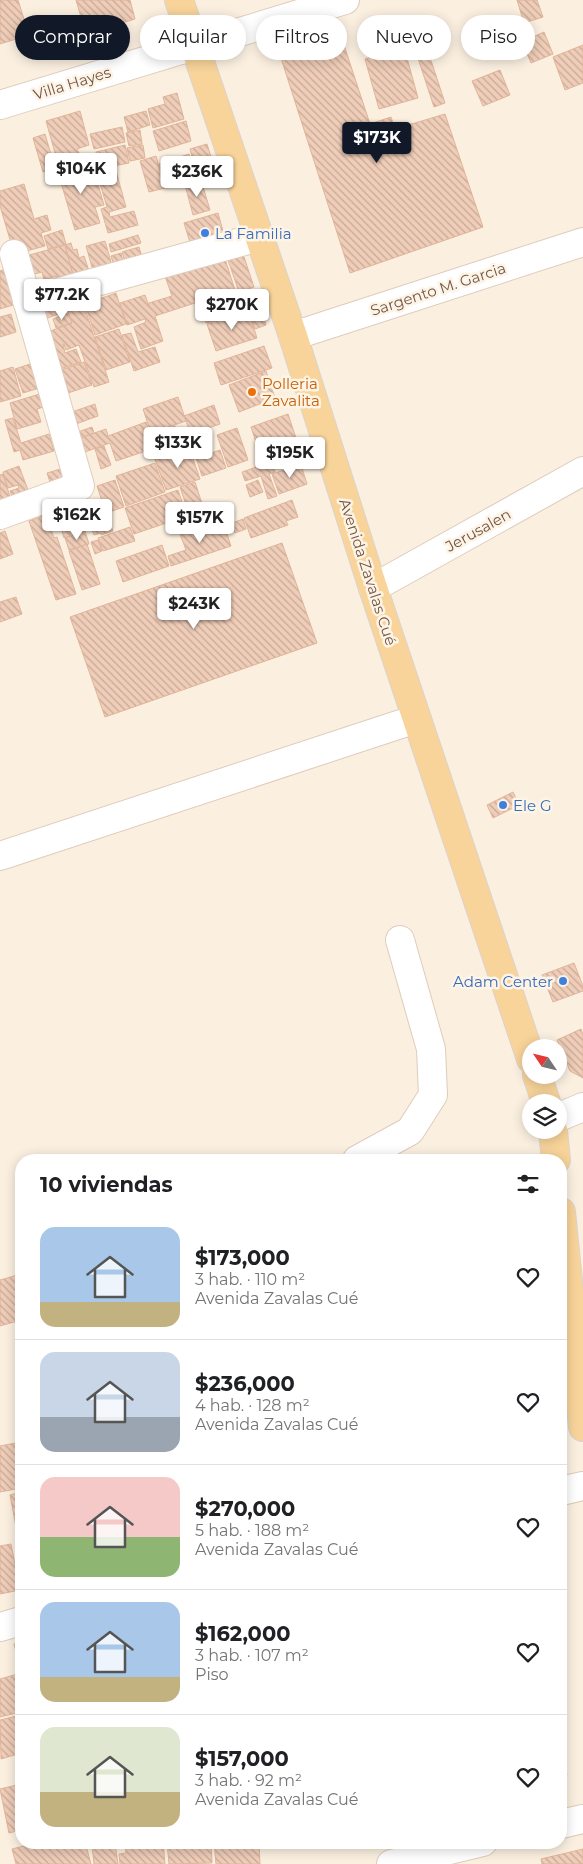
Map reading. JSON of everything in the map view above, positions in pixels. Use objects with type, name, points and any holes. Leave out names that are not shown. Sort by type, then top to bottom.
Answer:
[{"type":"main road","name":"Avenida Zavalas Cué","points":[[179,0],[184,15]]},
{"type":"main road","name":"Avenida Zavalas Cué","points":[[199,60],[293,336],[416,719],[524,1039]]},
{"type":"main road","points":[[554,1139],[555,1154]]},
{"type":"main road","points":[[567,1271],[583,1427]]},
{"type":"street","name":"Villa Hayes","points":[[246,30],[344,0]]},
{"type":"street","name":"Villa Hayes","points":[[0,105],[148,60]]},
{"type":"street","points":[[27,300],[259,237]]},
{"type":"street","name":"Sargento M. Garcia","points":[[293,336],[583,242]]},
{"type":"street","points":[[0,515],[80,486],[14,254]]},
{"type":"street","name":"Jerusalen","points":[[373,588],[583,471]]},
{"type":"street","points":[[0,856],[416,719]]},
{"type":"street","points":[[368,1154],[410,1130],[434,1095],[432,1050],[400,940]]},
{"type":"street","points":[[567,1114],[583,1107]]},
{"type":"street","points":[[567,1490],[583,1486]]},
{"type":"street","points":[[0,1627],[15,1623]]},
{"type":"street","points":[[567,1823],[583,1819]]},
{"type":"street","points":[[391,1864],[454,1849]]},
{"type":"building","points":[[0,0],[18,0],[23,15],[15,15],[15,39],[0,44]]},
{"type":"building","points":[[76,0],[130,0],[135,19],[130,21],[130,15],[80,15]]},
{"type":"building","points":[[517,0],[537,0],[543,17],[535,20],[535,15],[522,15]]},
{"type":"building","points":[[544,32],[553,54],[531,63],[530,60],[535,60],[535,36]]},
{"type":"building","points":[[583,45],[583,83],[565,90],[553,57]]},
{"type":"building","points":[[347,54],[370,124],[391,117],[395,129],[445,114],[483,227],[350,273],[282,60],[347,60]]},
{"type":"building","points":[[365,60],[408,60],[418,98],[379,109]]},
{"type":"building","points":[[419,60],[431,60],[445,103],[434,107]]},
{"type":"building","points":[[500,70],[510,95],[483,106],[472,81]]},
{"type":"building","points":[[177,93],[184,119],[153,128],[148,109],[165,104],[163,97]]},
{"type":"building","points":[[80,111],[89,145],[77,149],[79,153],[57,160],[46,121]]},
{"type":"building","points":[[146,111],[150,125],[128,132],[124,117]]},
{"type":"building","points":[[186,121],[191,141],[159,151],[153,131]]},
{"type":"building","points":[[122,127],[125,142],[94,149],[90,134]]},
{"type":"building","points":[[140,130],[142,144],[129,146],[126,133]]},
{"type":"building","points":[[45,134],[55,168],[43,172],[33,138]]},
{"type":"building","points":[[207,144],[216,173],[198,178],[190,149]]},
{"type":"building","points":[[125,145],[129,163],[99,169],[96,152]]},
{"type":"building","points":[[143,145],[145,158],[130,161],[127,148]]},
{"type":"building","points":[[189,154],[196,179],[166,188],[159,164]]},
{"type":"building","points":[[156,156],[165,188],[149,192],[140,161]]},
{"type":"building","points":[[86,161],[92,182],[97,181],[104,205],[95,207],[100,223],[75,230],[57,169]]},
{"type":"building","points":[[116,171],[126,207],[109,212],[110,217],[134,211],[138,225],[108,233],[101,209],[107,207],[98,177]]},
{"type":"building","points":[[201,180],[210,210],[193,215],[185,185]]},
{"type":"building","points":[[24,184],[34,219],[47,215],[51,230],[41,233],[45,246],[23,252],[20,240],[11,243],[0,206],[0,191]]},
{"type":"building","name":"La Familia","points":[[218,213],[226,242],[193,252],[184,223]]},
{"type":"building","points":[[62,230],[66,244],[48,249],[44,236]]},
{"type":"building","points":[[138,235],[141,243],[111,252],[109,244]]},
{"type":"building","points":[[105,241],[113,269],[94,274],[86,246]]},
{"type":"building","points":[[71,243],[73,250],[77,249],[79,258],[84,256],[90,274],[74,279],[65,245]]},
{"type":"building","points":[[65,245],[74,279],[58,284],[56,276],[44,280],[42,272],[24,277],[19,258]]},
{"type":"building","points":[[139,247],[143,260],[126,265],[122,252]]},
{"type":"building","points":[[121,253],[124,266],[115,269],[111,256]]},
{"type":"building","points":[[243,254],[254,287],[239,292],[228,260]]},
{"type":"building","points":[[224,256],[235,290],[155,316],[163,341],[141,349],[134,327],[146,322],[145,319],[127,325],[120,303],[145,295],[149,306],[149,303],[172,296],[165,276]]},
{"type":"building","points":[[9,268],[20,303],[0,309],[0,271]]},
{"type":"building","points":[[116,293],[126,324],[95,335],[85,304]]},
{"type":"building","points":[[239,295],[244,310],[206,323],[201,308]]},
{"type":"building","points":[[63,298],[67,311],[42,320],[38,307]]},
{"type":"building","points":[[84,306],[109,382],[94,387],[79,345],[66,350],[63,344],[65,353],[76,349],[81,362],[57,370],[45,333],[72,323],[68,311]]},
{"type":"building","points":[[261,307],[266,325],[255,329],[249,311]]},
{"type":"building","points":[[248,310],[257,338],[216,351],[207,324]]},
{"type":"building","points":[[68,313],[72,323],[56,328],[53,319]]},
{"type":"building","points":[[11,314],[16,332],[0,337],[0,317]]},
{"type":"building","points":[[119,329],[130,362],[106,370],[95,337]]},
{"type":"building","points":[[131,333],[138,352],[155,347],[160,362],[134,371],[122,335]]},
{"type":"building","points":[[264,346],[272,368],[221,385],[214,363]]},
{"type":"building","points":[[84,362],[92,385],[65,394],[58,371]]},
{"type":"building","points":[[30,364],[32,370],[41,368],[46,386],[23,393],[15,369]]},
{"type":"building","points":[[13,367],[21,396],[0,402],[0,371]]},
{"type":"building","name":"Polleria Zavalita","points":[[266,371],[275,398],[239,412],[229,385]]},
{"type":"building","points":[[46,392],[50,405],[37,409],[41,422],[17,429],[10,403]]},
{"type":"building","points":[[178,397],[186,421],[151,433],[143,409]]},
{"type":"building","points":[[95,404],[98,416],[73,425],[69,413]]},
{"type":"building","points":[[214,405],[220,424],[191,434],[184,416]]},
{"type":"building","points":[[288,414],[298,444],[261,457],[251,427]]},
{"type":"building","points":[[13,418],[21,443],[49,434],[54,451],[23,460],[20,450],[14,452],[5,420]]},
{"type":"building","points":[[146,422],[155,448],[116,461],[110,443],[82,453],[77,439],[106,429],[108,436]]},
{"type":"building","points":[[175,426],[180,440],[156,448],[152,434]]},
{"type":"building","points":[[92,427],[94,433],[77,439],[75,433]]},
{"type":"building","points":[[237,428],[248,460],[228,467],[217,435]]},
{"type":"building","points":[[104,446],[111,465],[101,469],[95,449]]},
{"type":"building","points":[[189,447],[200,479],[166,490],[155,459]]},
{"type":"building","points":[[220,450],[226,468],[202,476],[196,458]]},
{"type":"building","points":[[271,462],[275,472],[269,474],[277,496],[268,499],[261,476],[245,481],[242,472]]},
{"type":"building","points":[[155,463],[165,492],[126,506],[116,476]]},
{"type":"building","points":[[301,465],[307,484],[279,494],[272,474]]},
{"type":"building","points":[[19,466],[31,498],[15,504],[10,491],[19,488],[18,485],[8,488],[3,472]]},
{"type":"building","points":[[67,467],[73,485],[53,491],[47,473]]},
{"type":"building","points":[[3,474],[11,500],[0,504],[0,475]]},
{"type":"building","points":[[115,480],[124,507],[106,513],[97,486]]},
{"type":"building","points":[[258,480],[263,492],[250,497],[246,485]]},
{"type":"building","points":[[195,482],[207,519],[192,523],[180,487]]},
{"type":"building","points":[[178,490],[187,516],[134,534],[125,508]]},
{"type":"building","points":[[292,500],[298,517],[286,521],[288,525],[251,538],[244,518]]},
{"type":"building","points":[[79,502],[84,518],[58,527],[53,511]]},
{"type":"building","points":[[46,515],[54,538],[57,537],[76,594],[56,600],[29,521]]},
{"type":"building","points":[[107,515],[113,531],[94,535],[89,521]]},
{"type":"building","points":[[85,518],[89,529],[64,538],[61,527]]},
{"type":"building","points":[[243,519],[246,529],[235,533],[232,523]]},
{"type":"building","points":[[205,525],[208,534],[225,528],[231,546],[171,566],[168,556],[186,550],[180,534]]},
{"type":"building","points":[[130,527],[135,541],[103,551],[98,538]]},
{"type":"building","points":[[5,531],[13,554],[0,559],[0,533]]},
{"type":"building","points":[[85,531],[89,544],[69,550],[65,538]]},
{"type":"building","points":[[98,540],[102,551],[95,554],[91,542]]},
{"type":"building","points":[[282,543],[317,643],[105,717],[70,617]]},
{"type":"building","points":[[87,544],[100,584],[82,590],[69,551]]},
{"type":"building","points":[[162,545],[169,566],[123,582],[116,561]]},
{"type":"building","points":[[16,597],[22,614],[0,622],[0,602]]},
{"type":"building","name":"Ele G","points":[[513,792],[519,805],[493,818],[487,805]]},
{"type":"building","name":"Adam Center","points":[[574,963],[583,986],[583,991],[553,1002],[542,975]]},
{"type":"building","points":[[581,1029],[583,1035],[583,1078],[570,1071],[568,1066],[568,1039],[559,1039]]},
{"type":"building","points":[[15,1276],[15,1322],[0,1326],[0,1280]]},
{"type":"building","points":[[15,1443],[15,1489],[0,1492],[0,1446]]},
{"type":"building","points":[[15,1494],[15,1521],[10,1495]]},
{"type":"building","points":[[11,1544],[15,1564],[15,1591],[0,1594],[0,1546]]},
{"type":"building","points":[[15,1675],[15,1713],[0,1717],[0,1679]]},
{"type":"building","points":[[15,1716],[15,1755],[1,1759],[0,1720]]},
{"type":"building","points":[[15,1785],[15,1832],[9,1833],[0,1789]]},
{"type":"building","points":[[12,1849],[87,1849],[91,1864],[16,1864]]},
{"type":"building","points":[[92,1849],[116,1849],[118,1864],[94,1864]]},
{"type":"building","points":[[126,1849],[164,1849],[165,1864],[120,1864],[119,1854],[126,1853]]},
{"type":"building","points":[[168,1849],[211,1849],[212,1863],[169,1864]]},
{"type":"building","points":[[215,1849],[259,1849],[260,1864],[216,1864]]},
{"type":"building","points":[[583,1849],[583,1864],[542,1864],[541,1859]]},
{"type":"place","name":"La Familia","points":[[205,233]]},
{"type":"place","name":"Polleria Zavalita","points":[[252,392]]},
{"type":"place","name":"Ele G","points":[[503,805]]},
{"type":"place","name":"Adam Center","points":[[563,981]]}]
